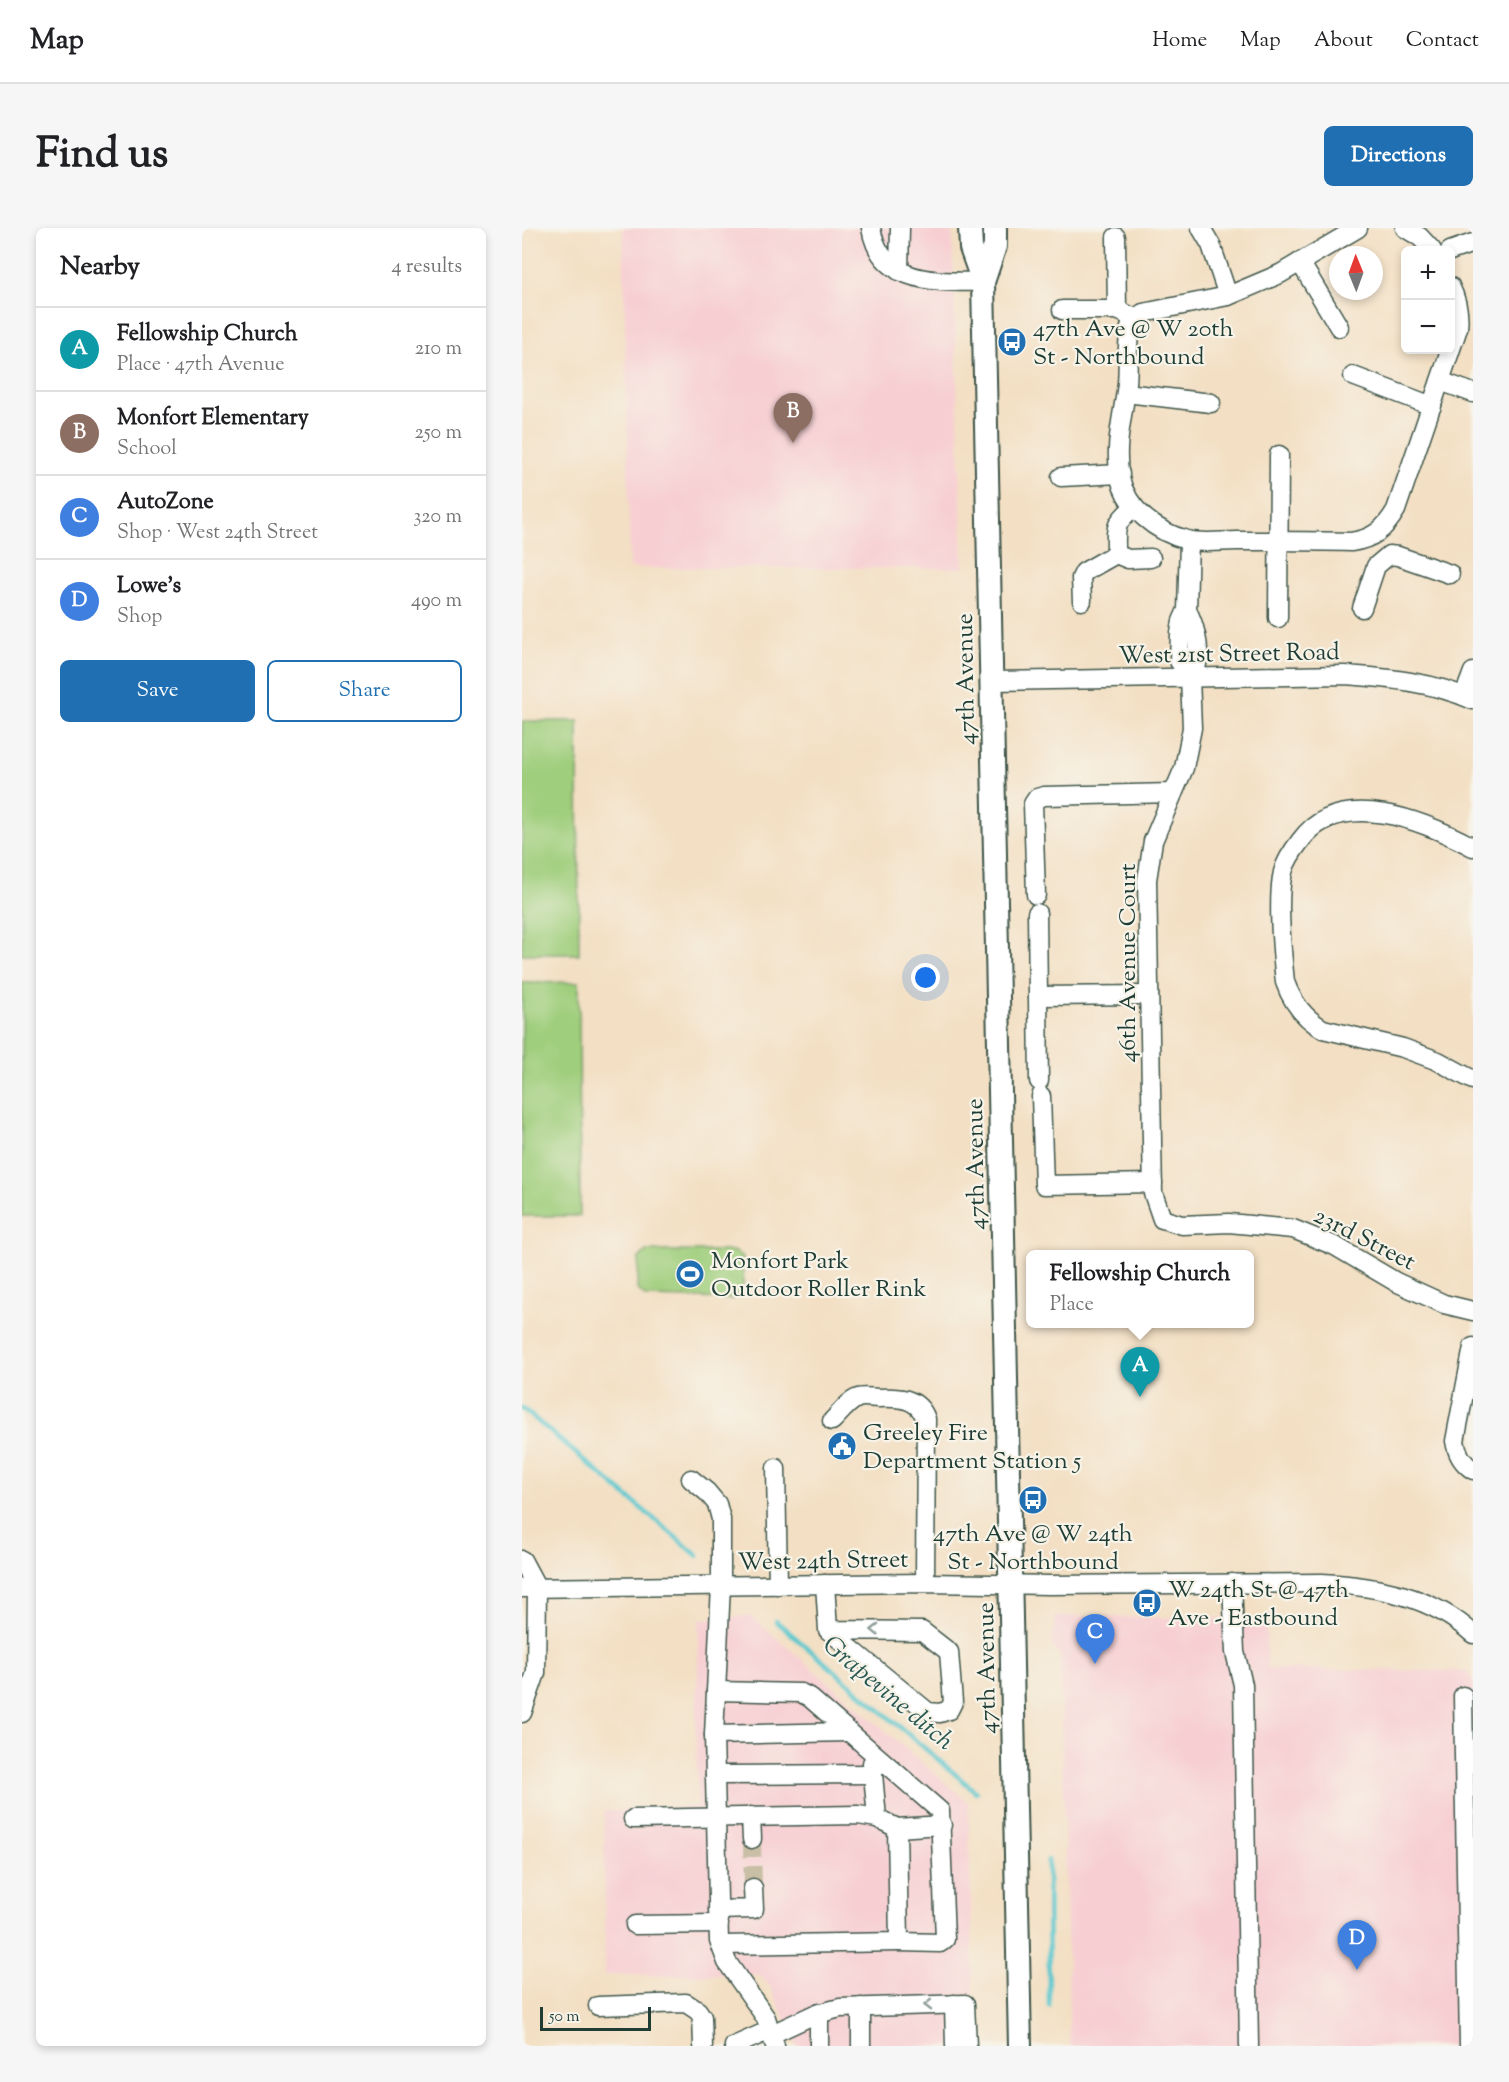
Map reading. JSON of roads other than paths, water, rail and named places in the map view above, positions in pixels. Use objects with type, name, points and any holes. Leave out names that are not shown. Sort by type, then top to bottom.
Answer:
[{"type":"main road","name":"47th Avenue","points":[[970,228],[971,248],[983,282],[1020,2046]]},
{"type":"main road","name":"47th Avenue","points":[[983,282],[995,246],[995,228]]},
{"type":"street","points":[[871,228],[881,255],[896,270],[929,280],[983,282]]},
{"type":"street","points":[[899,271],[900,228]]},
{"type":"street","points":[[1201,228],[1211,236],[1228,297]]},
{"type":"street","points":[[1358,228],[1280,274],[1228,297],[1160,309],[1143,313],[1135,318],[1130,330],[1126,393],[1118,450],[1120,474],[1124,492],[1134,507],[1158,527],[1189,541],[1351,542],[1365,540],[1378,533],[1386,526],[1396,510],[1458,328],[1458,309],[1455,300]]},
{"type":"street","points":[[1406,228],[1428,246]]},
{"type":"street","points":[[1116,237],[1118,310]]},
{"type":"street","points":[[1455,249],[1473,243]]},
{"type":"street","points":[[1300,262],[1339,327]]},
{"type":"street","points":[[1062,310],[1118,310],[1135,318]]},
{"type":"street","points":[[1353,376],[1432,406]]},
{"type":"street","points":[[1440,381],[1473,393]]},
{"type":"street","points":[[1126,393],[1211,403]]},
{"type":"street","points":[[1278,618],[1279,455]]},
{"type":"street","points":[[1061,477],[1120,474]]},
{"type":"street","points":[[1116,554],[1116,529],[1119,519],[1134,507]]},
{"type":"street","points":[[1378,533],[1389,555]]},
{"type":"street","name":"46th Avenue Court","points":[[1162,1219],[1153,1193],[1147,880],[1153,841],[1184,768],[1192,728],[1190,677],[1197,663],[1196,636],[1193,621],[1187,610],[1189,541]]},
{"type":"street","points":[[1116,554],[1128,559],[1151,558]]},
{"type":"street","points":[[1082,601],[1081,578],[1084,572],[1116,554]]},
{"type":"street","points":[[1362,608],[1376,566],[1389,555],[1450,574]]},
{"type":"street","points":[[1469,698],[1473,672]]},
{"type":"street","name":"West 21st Street Road","points":[[992,681],[1345,675],[1386,678],[1427,685],[1469,698]]},
{"type":"street","points":[[1153,1183],[1044,1185],[1033,804],[1037,798],[1044,796],[1173,793]]},
{"type":"street","points":[[1473,847],[1447,833],[1414,822],[1384,814],[1352,812],[1326,820],[1304,836],[1288,860],[1281,889],[1286,982],[1289,993],[1298,1008],[1323,1029],[1403,1048],[1438,1061],[1473,1080]]},
{"type":"street","points":[[1038,996],[1149,994]]},
{"type":"street","name":"23rd Street","points":[[1162,1219],[1182,1225],[1229,1223],[1293,1229],[1335,1246],[1396,1281],[1444,1304],[1473,1311]]},
{"type":"street","points":[[1473,1347],[1455,1441],[1456,1451],[1473,1470]]},
{"type":"street","points":[[832,1421],[858,1398],[896,1397],[917,1404],[923,1410],[926,1419],[926,1583]]},
{"type":"street","points":[[776,1468],[778,1585]]},
{"type":"street","points":[[691,1479],[717,1504],[721,1519],[721,1585],[714,1735],[718,1917],[721,1945],[727,1962],[766,2018],[772,2036]]},
{"type":"street","points":[[522,1560],[529,1588],[536,1673],[522,1713]]},
{"type":"street","name":"West 24th Street","points":[[529,1588],[926,1583],[1314,1583],[1362,1586],[1411,1597],[1458,1620],[1473,1634]]},
{"type":"street","points":[[1232,1583],[1235,1652],[1243,1685],[1249,2046]]},
{"type":"street","points":[[825,1584],[828,1630],[928,1712],[940,1713],[949,1710],[953,1702],[951,1656],[922,1631],[828,1630]]},
{"type":"street","points":[[716,1691],[801,1693],[809,1697],[940,1811],[945,1939],[940,1943],[721,1945]]},
{"type":"street","points":[[1463,1696],[1469,2046]]},
{"type":"street","points":[[714,1735],[849,1732]]},
{"type":"street","points":[[871,1751],[877,1818]]},
{"type":"street","points":[[715,1775],[873,1774]]},
{"type":"street","points":[[633,1819],[858,1815],[877,1818],[897,1828],[942,1825]]},
{"type":"street","points":[[751,1816],[752,1839]]},
{"type":"street","points":[[897,1828],[899,1942]]},
{"type":"street","points":[[635,1925],[718,1917],[754,1909],[753,1888]]},
{"type":"street","points":[[598,2006],[686,2003],[698,2011],[702,2017],[703,2046]]},
{"type":"street","points":[[734,2046],[772,2036],[819,2013],[840,2008],[954,2004],[965,2004],[967,2046]]},
{"type":"street","points":[[954,2004],[955,2046]]},
{"type":"street","points":[[861,2007],[861,2046]]},
{"type":"street","points":[[819,2013],[819,2046]]},
{"type":"waterway","name":"Grapevine ditch","points":[[522,1408],[698,1556]]},
{"type":"waterway","name":"Grapevine ditch","points":[[776,1621],[976,1792]]},
{"type":"waterway","name":"Grapevine ditch","points":[[1048,1860],[1049,2006]]},
{"type":"tunnel","points":[[752,1839],[753,1888]]},
{"type":"place","name":"47th Ave @ W 20th St - Northbound","points":[[1012,342]]},
{"type":"place","name":"Monfort Elementary","points":[[793,443]]},
{"type":"place","name":"Monfort Park Outdoor Roller Rink","points":[[690,1274]]},
{"type":"place","name":"Fellowship Church","points":[[1140,1397]]},
{"type":"place","name":"Greeley Fire Department Station 5","points":[[842,1446]]},
{"type":"place","name":"47th Ave @ W 24th St - Northbound","points":[[1033,1500]]},
{"type":"place","name":"W 24th St @ 47th Ave - Eastbound","points":[[1147,1603]]},
{"type":"place","name":"AutoZone","points":[[1095,1664]]},
{"type":"place","name":"Lowe's","points":[[1357,1970]]}]
